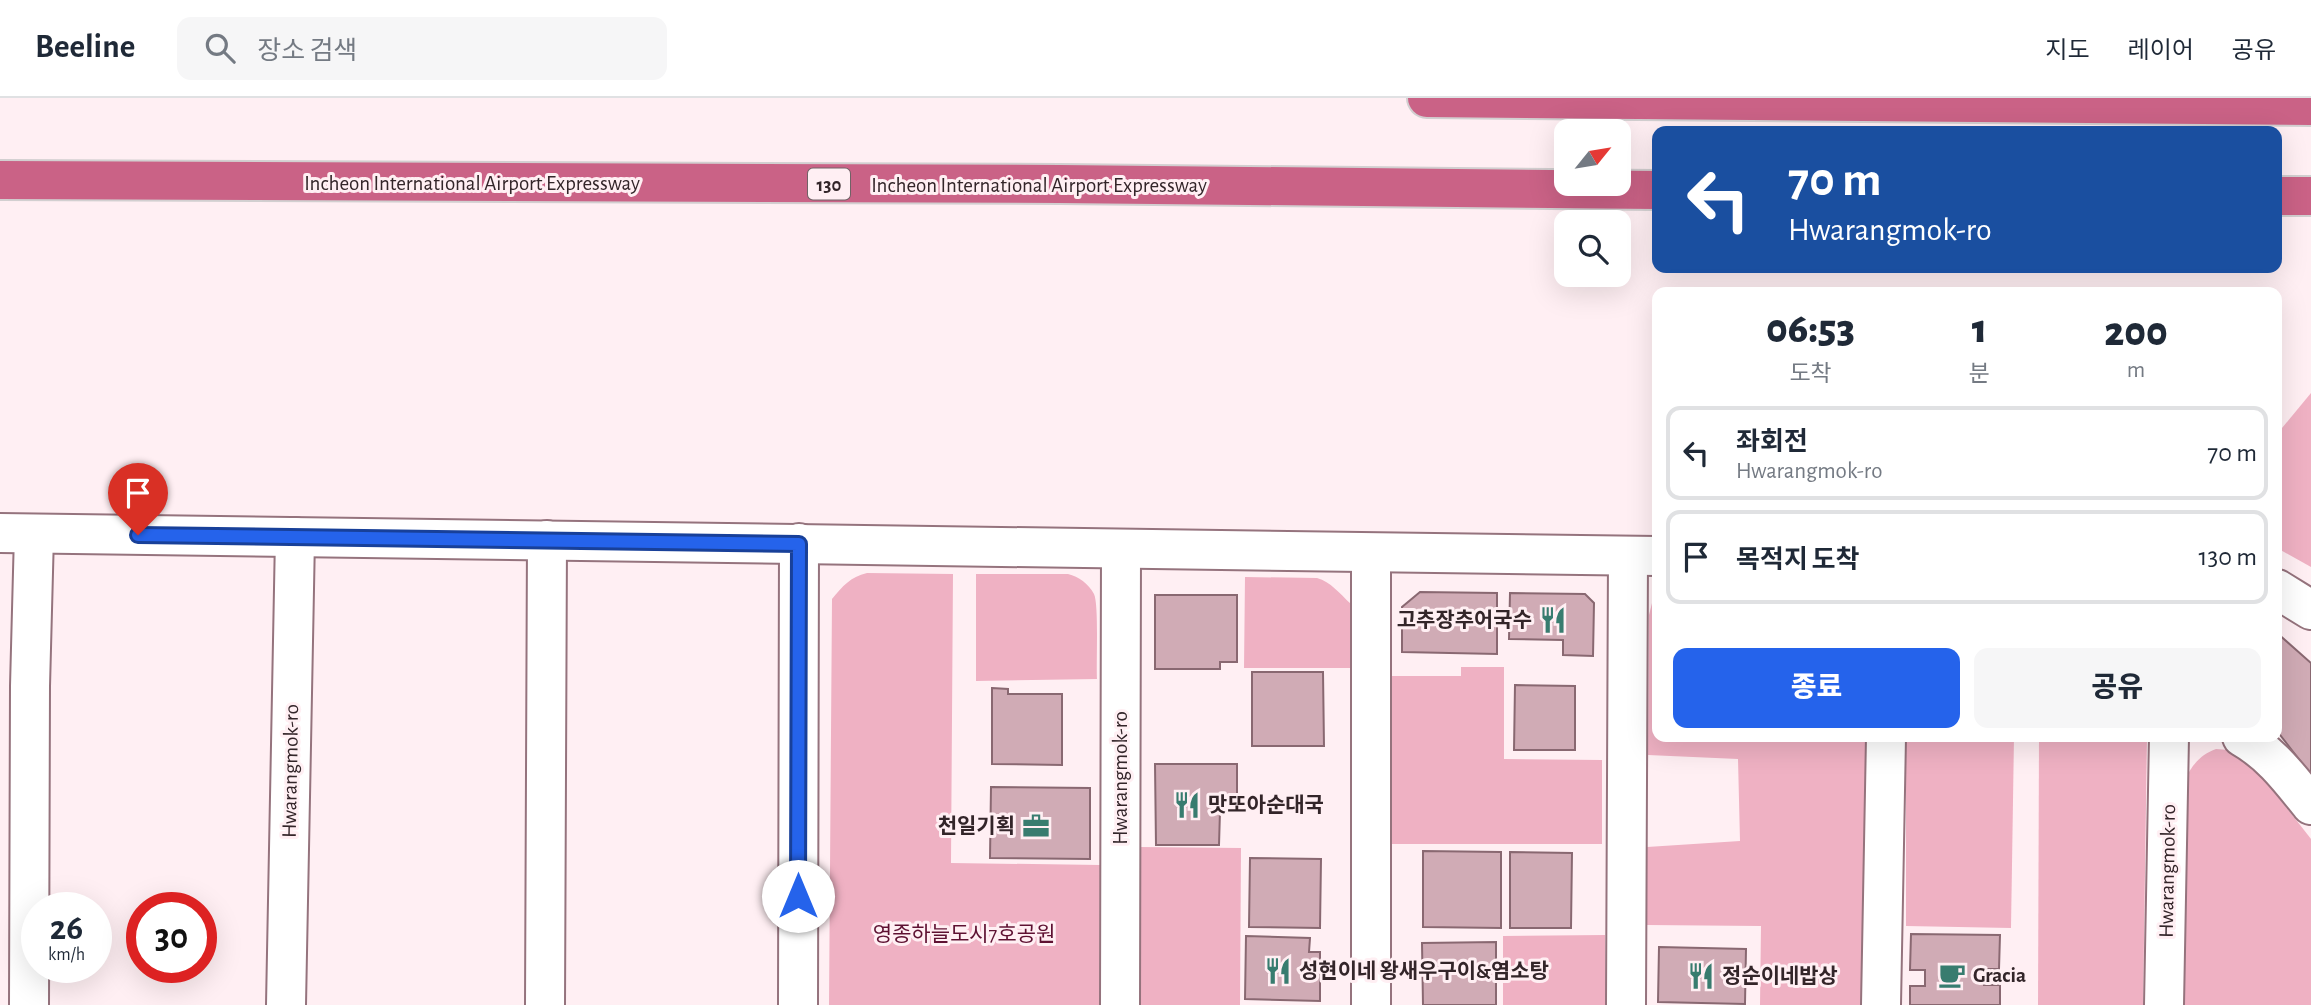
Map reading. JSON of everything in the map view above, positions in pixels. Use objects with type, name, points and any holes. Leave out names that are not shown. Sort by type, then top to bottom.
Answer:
[{"type":"highway","points":[[1427,98],[2311,106]]},
{"type":"highway","name":"Incheon International Airport Expressway","points":[[0,180],[1074,184],[1652,190]]},
{"type":"highway","points":[[2282,196],[2311,196]]},
{"type":"street","points":[[29,1005],[15,686],[17,533],[1643,556],[1626,1005]]},
{"type":"street","name":"Hwarangmok-ro","points":[[286,1005],[295,537]]},
{"type":"street","points":[[545,1005],[547,540]]},
{"type":"street","points":[[798,1005],[799,544]]},
{"type":"street","name":"Hwarangmok-ro","points":[[1120,1005],[1121,550]]},
{"type":"street","points":[[1371,553],[1371,1005]]},
{"type":"street","points":[[2282,592],[2311,610]]},
{"type":"street","points":[[1881,1005],[1886,742]]},
{"type":"street","name":"Hwarangmok-ro","points":[[2164,1005],[2169,742]]},
{"type":"street","points":[[2251,742],[2281,767],[2311,805]]},
{"type":"green space","points":[[2311,393],[2311,567],[2282,551],[2282,428]]},
{"type":"green space","name":"영종하늘도시7호공원","points":[[867,573],[953,574],[951,863],[1100,865],[1099,1005],[829,1005],[832,599],[851,580]]},
{"type":"green space","points":[[976,574],[1068,574],[1086,584],[1096,600],[1097,679],[976,681]]},
{"type":"green space","points":[[1245,577],[1317,578],[1335,588],[1351,604],[1352,668],[1244,668]]},
{"type":"green space","points":[[1652,603],[1652,742],[1868,742],[1862,1005],[1760,1005],[1761,926],[1647,925],[1647,847],[1740,841],[1738,759],[1648,755],[1649,615]]},
{"type":"green space","points":[[1461,667],[1504,667],[1504,759],[1602,760],[1602,844],[1387,844],[1386,676],[1461,676]]},
{"type":"green space","points":[[1906,742],[2014,742],[2011,928],[1906,926]]},
{"type":"green space","points":[[2039,742],[2147,742],[2143,1005],[2038,1005]]},
{"type":"green space","points":[[2216,749],[2229,750],[2253,765],[2311,839],[2311,1005],[2185,1005],[2185,780],[2197,761]]},
{"type":"green space","points":[[1140,847],[1241,848],[1240,1005],[1139,1005]]},
{"type":"green space","points":[[1605,935],[1606,1005],[1503,1005],[1503,936]]},
{"type":"building","points":[[1420,592],[1497,593],[1497,654],[1402,652],[1402,607]]},
{"type":"building","points":[[1510,593],[1585,594],[1594,603],[1593,656],[1563,655],[1563,640],[1509,639]]},
{"type":"building","points":[[1155,595],[1237,595],[1237,662],[1220,662],[1220,669],[1155,669]]},
{"type":"building","points":[[2282,637],[2311,663],[2311,775],[2282,737]]},
{"type":"building","points":[[1252,672],[1323,672],[1324,746],[1252,746]]},
{"type":"building","points":[[1515,685],[1575,686],[1575,750],[1514,750]]},
{"type":"building","points":[[992,688],[1008,689],[1008,694],[1062,694],[1062,765],[992,764]]},
{"type":"building","points":[[1155,764],[1237,764],[1237,811],[1220,811],[1219,845],[1156,845]]},
{"type":"building","points":[[991,787],[1090,788],[1090,859],[990,858]]},
{"type":"building","points":[[1423,851],[1501,852],[1501,928],[1423,927]]},
{"type":"building","points":[[1510,852],[1572,853],[1571,928],[1510,928]]},
{"type":"building","points":[[1250,858],[1321,859],[1320,928],[1249,927]]},
{"type":"building","points":[[1911,934],[2000,935],[1999,969],[1984,969],[1984,985],[2000,985],[2000,1005],[1910,1005],[1910,986],[1925,986],[1925,970],[1910,970]]},
{"type":"building","points":[[1246,936],[1310,938],[1309,952],[1320,952],[1320,1001],[1245,999]]},
{"type":"building","points":[[1496,942],[1496,1005],[1423,1005],[1422,943]]},
{"type":"building","points":[[1659,947],[1746,949],[1745,1004],[1658,1002]]},
{"type":"place","name":"고추장추어국수","points":[[1553,620]]},
{"type":"place","name":"맛또아순대국","points":[[1187,805]]},
{"type":"place","name":"천일기획","points":[[1036,826]]},
{"type":"place","name":"성현이네 왕새우구이&염소탕","points":[[1278,971]]},
{"type":"place","name":"Gracia","points":[[1952,975]]},
{"type":"place","name":"정순이네밥상","points":[[1701,976]]},
{"type":"route","points":[[138,535],[799,544],[798,896]]}]
